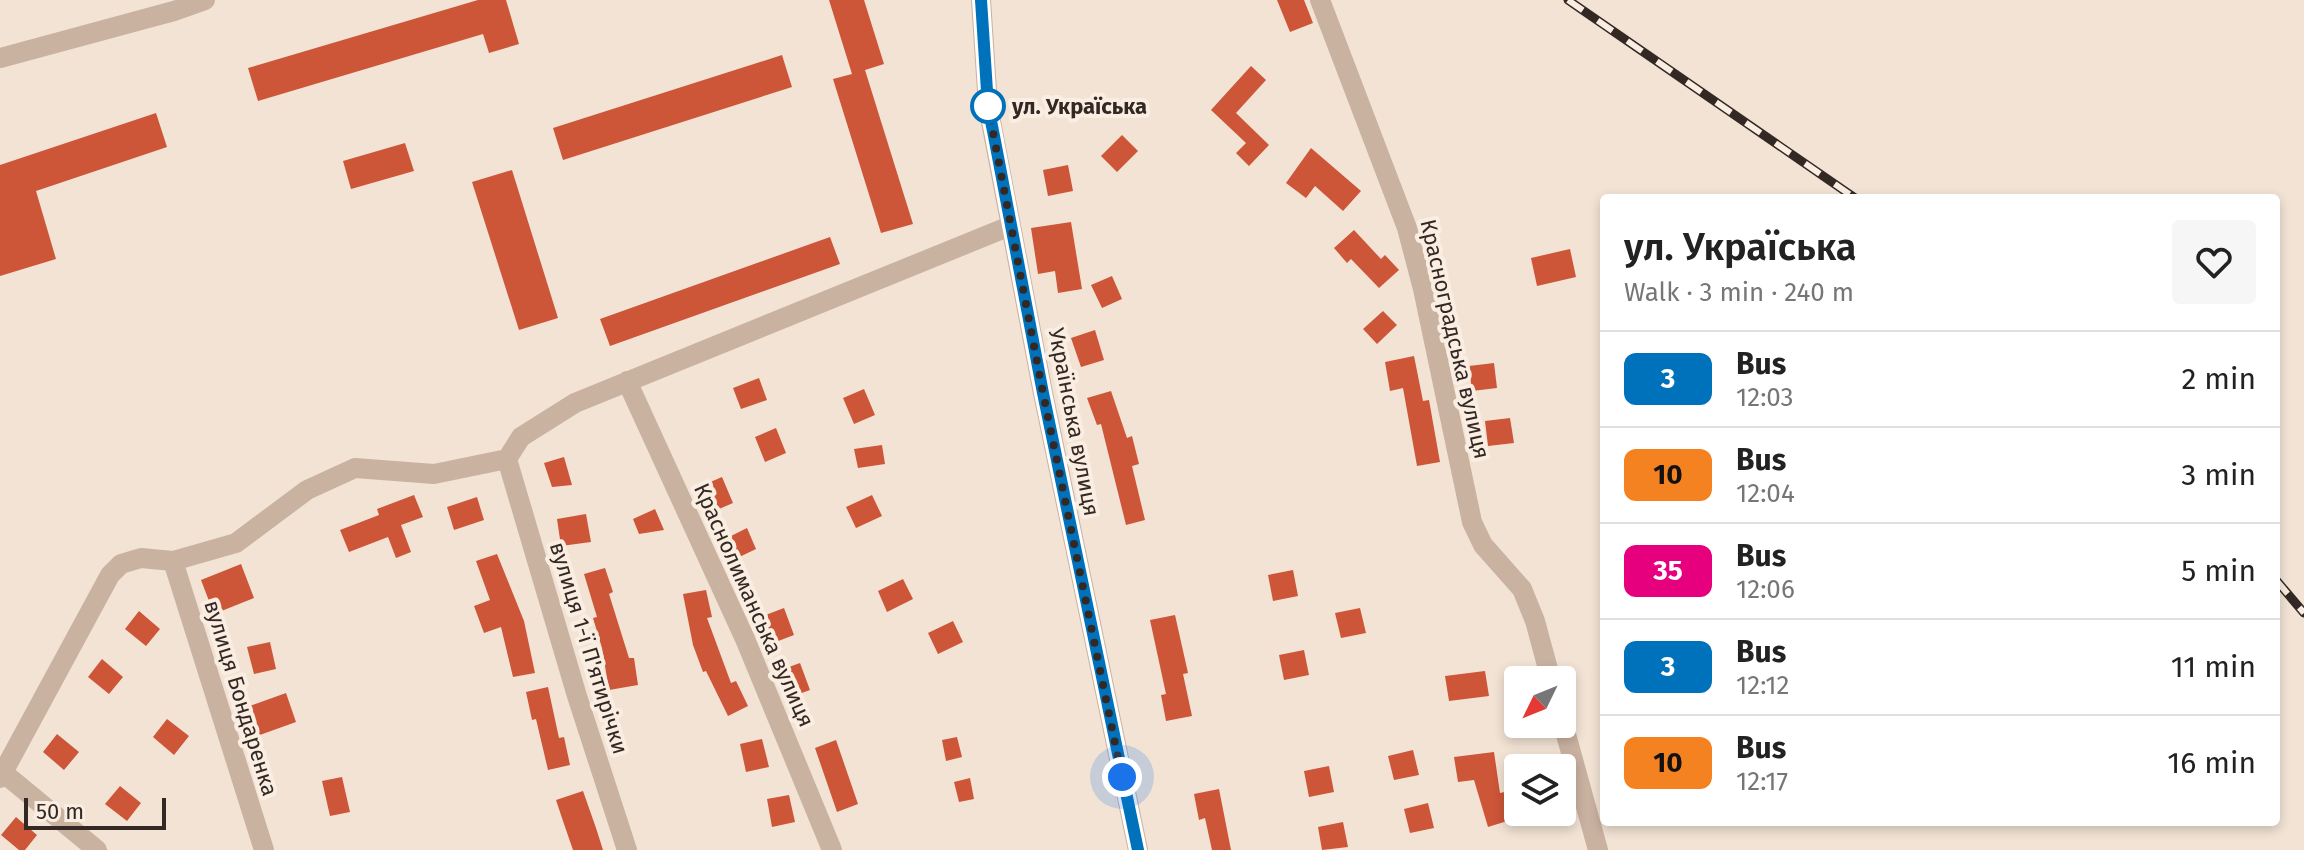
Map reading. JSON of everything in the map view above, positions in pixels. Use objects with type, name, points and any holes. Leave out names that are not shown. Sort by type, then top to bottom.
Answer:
[{"type":"street","points":[[0,58],[205,0]]},
{"type":"street","name":"Українська вулиця","points":[[981,0],[988,106],[1010,226],[1138,850]]},
{"type":"street","name":"Красноградська вулиця","points":[[1320,0],[1407,228],[1423,289],[1472,522],[1483,545],[1522,589],[1535,621],[1547,666]]},
{"type":"street","points":[[97,850],[1,774],[110,575],[121,564],[141,558],[173,561],[236,543],[307,490],[355,468],[434,474],[507,459],[521,437],[575,403],[1010,226]]},
{"type":"street","name":"Краснолиманська вулиця","points":[[627,381],[745,639],[832,850]]},
{"type":"street","name":"вулиця 1-ї П'ятирічки","points":[[507,459],[577,696],[627,850]]},
{"type":"street","name":"вулиця Бондаренка","points":[[173,561],[264,850]]},
{"type":"street","points":[[1567,738],[1598,850]]},
{"type":"building","points":[[478,0],[506,0],[519,44],[489,53],[483,34],[258,101],[248,68]]},
{"type":"building","points":[[829,0],[864,0],[884,64],[865,70],[913,224],[881,233],[833,79],[852,74]]},
{"type":"building","points":[[1277,0],[1304,0],[1313,23],[1290,32]]},
{"type":"building","points":[[782,55],[792,87],[563,160],[553,128]]},
{"type":"building","points":[[1251,66],[1266,80],[1236,113],[1269,145],[1249,166],[1236,153],[1246,143],[1211,110]]},
{"type":"building","points":[[156,113],[167,147],[36,191],[56,259],[0,276],[0,165]]},
{"type":"building","points":[[1122,135],[1138,151],[1117,172],[1101,156]]},
{"type":"building","points":[[405,143],[414,171],[351,189],[343,161]]},
{"type":"building","points":[[1311,148],[1361,191],[1343,211],[1315,186],[1306,198],[1286,183]]},
{"type":"building","points":[[1068,165],[1073,191],[1048,196],[1043,170]]},
{"type":"building","points":[[512,170],[558,318],[519,330],[472,182]]},
{"type":"building","points":[[1071,222],[1082,289],[1058,293],[1055,271],[1038,274],[1031,228]]},
{"type":"building","points":[[1354,230],[1381,259],[1385,255],[1399,270],[1379,288],[1351,259],[1347,263],[1334,248]]},
{"type":"building","points":[[830,237],[840,264],[610,346],[600,319]]},
{"type":"building","points":[[1570,249],[1576,277],[1537,286],[1531,258]]},
{"type":"building","points":[[1112,276],[1122,299],[1102,308],[1091,285]]},
{"type":"building","points":[[1383,311],[1397,325],[1377,344],[1363,329]]},
{"type":"building","points":[[1095,330],[1104,360],[1081,367],[1071,338]]},
{"type":"building","points":[[1414,356],[1423,401],[1429,400],[1440,462],[1417,466],[1403,388],[1390,391],[1385,362]]},
{"type":"building","points":[[1494,363],[1497,388],[1472,391],[1469,366]]},
{"type":"building","points":[[759,378],[767,400],[741,409],[733,388]]},
{"type":"building","points":[[864,389],[875,415],[854,424],[843,398]]},
{"type":"building","points":[[1111,391],[1127,438],[1132,436],[1139,464],[1132,466],[1145,520],[1126,525],[1101,424],[1097,425],[1087,398]]},
{"type":"building","points":[[1510,418],[1514,443],[1488,446],[1485,421]]},
{"type":"building","points":[[776,428],[786,453],[765,462],[755,437]]},
{"type":"building","points":[[882,445],[885,464],[858,468],[854,449]]},
{"type":"building","points":[[564,457],[572,485],[552,487],[544,463]]},
{"type":"building","points":[[722,477],[733,503],[712,512],[701,486]]},
{"type":"building","points":[[414,495],[423,517],[401,525],[411,552],[396,558],[388,537],[349,552],[340,530],[379,515],[377,509]]},
{"type":"building","points":[[872,495],[882,516],[856,528],[846,507]]},
{"type":"building","points":[[477,497],[484,520],[454,530],[447,507]]},
{"type":"building","points":[[655,509],[664,530],[639,534],[633,519]]},
{"type":"building","points":[[586,514],[591,542],[561,546],[557,519]]},
{"type":"building","points":[[747,528],[756,549],[731,561],[721,541]]},
{"type":"building","points":[[497,554],[524,621],[535,673],[513,677],[501,627],[484,633],[474,606],[490,600],[476,561]]},
{"type":"building","points":[[241,564],[254,598],[214,614],[201,580]]},
{"type":"building","points":[[605,568],[613,592],[609,594],[629,658],[634,658],[638,685],[609,690],[593,618],[597,617],[584,574]]},
{"type":"building","points":[[1293,570],[1298,596],[1273,601],[1268,575]]},
{"type":"building","points":[[903,579],[913,599],[887,612],[878,591]]},
{"type":"building","points":[[706,590],[712,617],[707,618],[731,683],[736,681],[748,706],[728,716],[706,671],[703,672],[693,645],[683,594]]},
{"type":"building","points":[[784,608],[794,635],[773,643],[763,616]]},
{"type":"building","points":[[1360,608],[1366,633],[1341,638],[1335,613]]},
{"type":"building","points":[[139,611],[160,629],[146,646],[125,629]]},
{"type":"building","points":[[1175,615],[1188,673],[1183,674],[1192,716],[1166,721],[1161,695],[1166,694],[1150,620]]},
{"type":"building","points":[[953,621],[963,642],[938,654],[928,633]]},
{"type":"building","points":[[270,642],[276,669],[254,674],[247,647]]},
{"type":"building","points":[[1304,650],[1309,675],[1284,680],[1279,655]]},
{"type":"building","points":[[102,659],[123,677],[109,694],[88,677]]},
{"type":"building","points":[[800,663],[810,690],[788,698],[778,671]]},
{"type":"building","points":[[1485,671],[1489,696],[1449,701],[1445,676]]},
{"type":"building","points":[[548,687],[559,738],[564,737],[570,765],[548,770],[526,692]]},
{"type":"building","points":[[286,693],[296,722],[257,736],[247,707]]},
{"type":"building","points":[[167,719],[189,736],[174,755],[153,737]]},
{"type":"building","points":[[57,734],[79,752],[64,770],[43,752]]},
{"type":"building","points":[[957,737],[962,757],[946,761],[942,740]]},
{"type":"building","points":[[762,739],[769,767],[746,772],[740,744]]},
{"type":"building","points":[[836,740],[858,804],[837,812],[815,748]]},
{"type":"building","points":[[1413,750],[1419,775],[1394,780],[1388,756]]},
{"type":"building","points":[[1494,752],[1500,793],[1504,792],[1504,822],[1488,827],[1474,780],[1458,782],[1454,757]]},
{"type":"building","points":[[1329,766],[1334,792],[1309,797],[1304,771]]},
{"type":"building","points":[[342,777],[350,812],[330,816],[322,781]]},
{"type":"building","points":[[970,778],[974,799],[959,802],[954,782]]},
{"type":"building","points":[[120,786],[141,803],[127,821],[105,804]]},
{"type":"building","points":[[1219,789],[1231,850],[1212,850],[1205,818],[1199,820],[1194,794]]},
{"type":"building","points":[[583,791],[603,850],[573,850],[563,821],[556,800]]},
{"type":"building","points":[[789,795],[795,822],[772,827],[767,799]]},
{"type":"building","points":[[1428,803],[1434,828],[1410,833],[1404,809]]},
{"type":"building","points":[[16,817],[37,835],[25,850],[19,850],[1,835]]},
{"type":"building","points":[[1343,822],[1348,847],[1322,850],[1318,827]]},
{"type":"railway","points":[[1568,0],[1849,194]]},
{"type":"railway","points":[[2280,585],[2304,613]]},
{"type":"bus line","name":"3","points":[[981,0],[988,106],[1043,393],[1138,850]]},
{"type":"place","name":"ул. Україська","points":[[988,106]]},
{"type":"route","points":[[988,106],[1122,777]]}]
